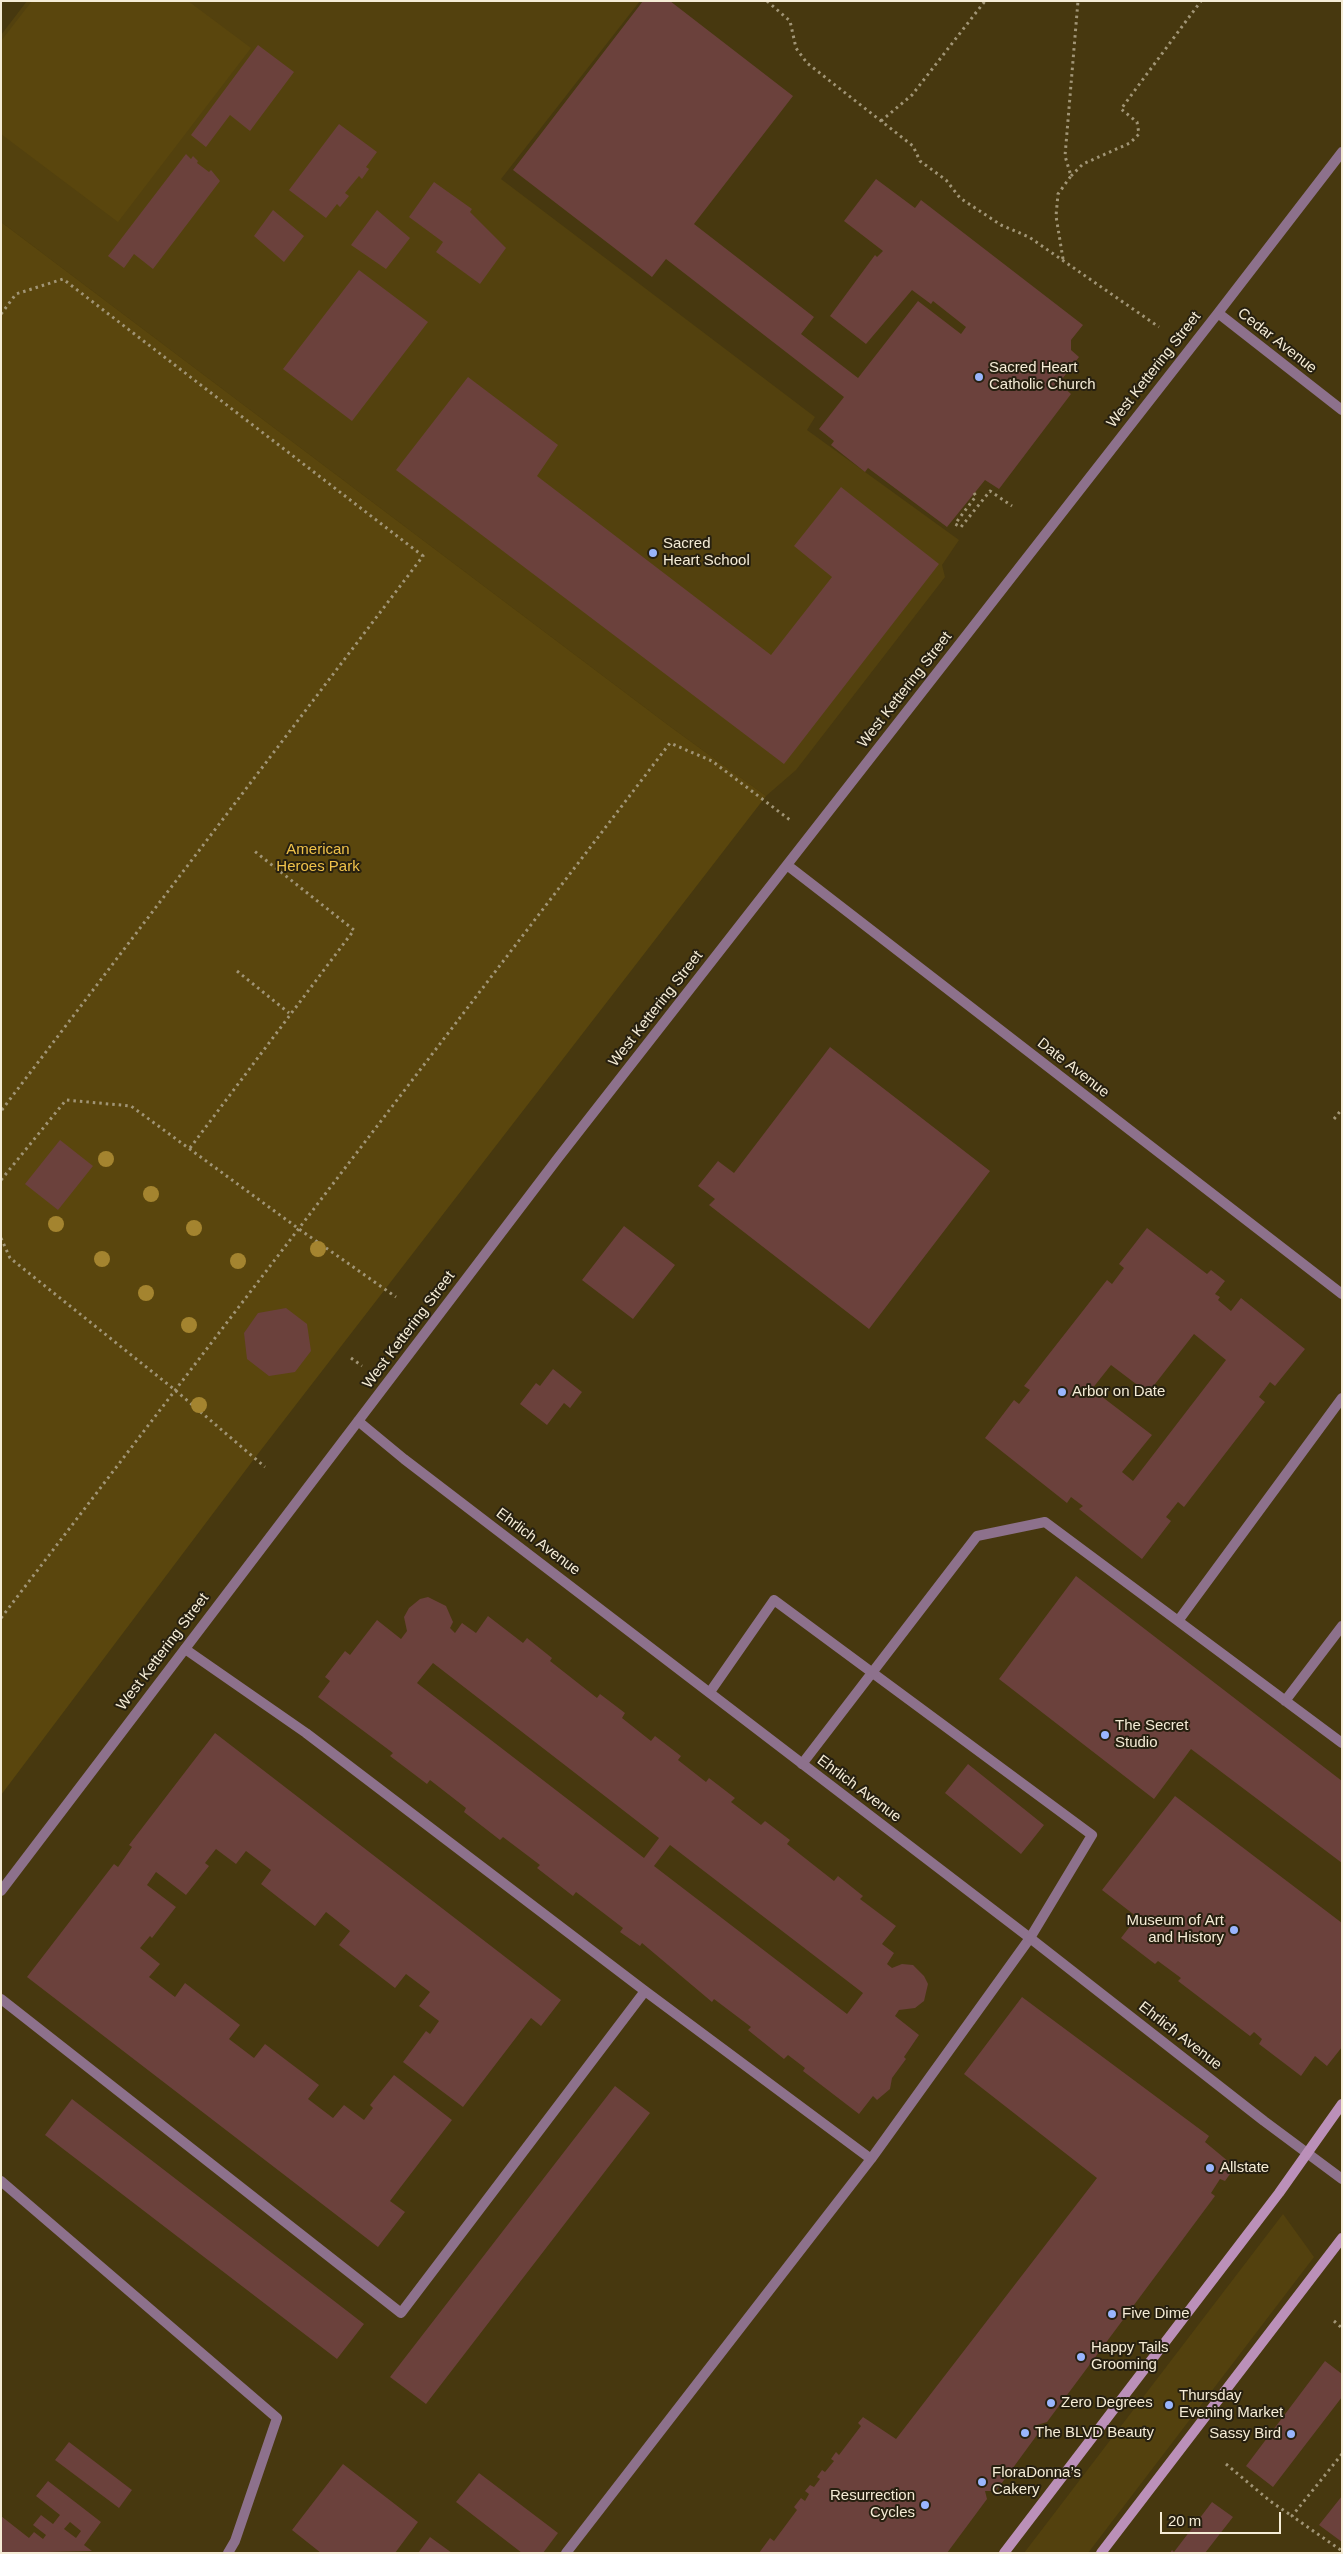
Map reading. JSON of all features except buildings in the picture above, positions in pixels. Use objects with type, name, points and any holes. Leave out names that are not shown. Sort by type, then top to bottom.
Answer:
[{"type":"street","name":"West Kettering Street","points":[[1,1891],[558,1158],[1342,152]]},
{"type":"street","name":"Cedar Avenue","points":[[1218,313],[1342,410]]},
{"type":"street","name":"Date Avenue","points":[[788,865],[1342,1294]]},
{"type":"street","points":[[1178,1621],[1342,1398]]},
{"type":"street","name":"Ehrlich Avenue","points":[[358,1422],[1342,2179]]},
{"type":"street","points":[[802,1764],[874,1674],[977,1536],[1045,1522],[1342,1743]]},
{"type":"street","points":[[566,2553],[871,2159],[1030,1938],[1092,1835],[774,1600],[710,1692]]},
{"type":"street","points":[[1285,1701],[1342,1626]]},
{"type":"street","points":[[185,1649],[306,1733],[645,1991],[871,2159]]},
{"type":"street","points":[[1,1999],[401,2313],[645,1991]]},
{"type":"street","points":[[1004,2553],[1308,2153],[1342,2104]]},
{"type":"street","points":[[1,2181],[277,2418],[236,2541],[228,2553]]},
{"type":"street","points":[[1101,2553],[1342,2238]]},
{"type":"path","points":[[767,1],[790,22],[796,48],[807,63],[914,146],[920,161],[946,180],[960,198],[990,219],[1029,237],[1063,259],[1159,327]]},
{"type":"path","points":[[881,120],[912,95],[985,1]]},
{"type":"path","points":[[1071,176],[1065,156],[1078,1]]},
{"type":"path","points":[[1063,259],[1056,216],[1058,194],[1071,176],[1083,164],[1130,143],[1139,134],[1138,122],[1121,109],[1201,1]]},
{"type":"path","points":[[1,314],[16,294],[63,279],[423,556],[1,1111]]},
{"type":"path","points":[[974,493],[976,496],[955,524],[961,527],[990,491],[1012,506]]},
{"type":"path","points":[[1,1618],[670,743],[712,761],[810,835]]},
{"type":"path","points":[[190,1148],[354,930],[253,850]]},
{"type":"path","points":[[237,971],[290,1013]]},
{"type":"path","points":[[1,1180],[66,1100],[131,1106],[299,1229],[396,1296]]},
{"type":"path","points":[[1334,1119],[1342,1109]]},
{"type":"path","points":[[1,1238],[10,1258],[176,1390],[265,1467]]},
{"type":"path","points":[[351,1358],[362,1366]]},
{"type":"path","points":[[1334,2322],[1342,2328]]},
{"type":"path","points":[[1292,2516],[1342,2454]]},
{"type":"path","points":[[1226,2464],[1270,2501],[1342,2552]]},
{"type":"shaded area","points":[[27,1],[640,1],[501,179],[815,417],[807,430],[959,540],[942,565],[945,577],[796,770],[766,796],[672,728],[1,222],[1,35]]},
{"type":"shaded area","name":"Thursday Evening Market","points":[[1283,2214],[1314,2257],[1088,2553],[1024,2553]]},
{"type":"green space","points":[[32,1],[188,1],[251,48],[118,222],[1,134],[1,41]]},
{"type":"green space","name":"American Heroes Park","points":[[1,222],[672,728],[766,796],[254,1459],[1,1795]]},
{"type":"place","name":"Sacred Heart Catholic Church","points":[[979,377]]},
{"type":"place","name":"Sacred Heart School","points":[[653,553]]},
{"type":"place","name":"Arbor on Date","points":[[1062,1392]]},
{"type":"place","name":"The Secret Studio","points":[[1105,1735]]},
{"type":"place","name":"Museum of Art and History","points":[[1234,1930]]},
{"type":"place","name":"Allstate","points":[[1210,2168]]},
{"type":"place","name":"Five Dime","points":[[1112,2314]]},
{"type":"place","name":"Happy Tails Grooming","points":[[1081,2357]]},
{"type":"place","name":"Zero Degrees","points":[[1051,2403]]},
{"type":"place","name":"Thursday Evening Market","points":[[1169,2405]]},
{"type":"place","name":"The BLVD Beauty","points":[[1025,2433]]},
{"type":"place","name":"Sassy Bird","points":[[1291,2434]]},
{"type":"place","name":"FloraDonna’s Cakery","points":[[982,2482]]},
{"type":"place","name":"Resurrection Cycles","points":[[925,2505]]}]
